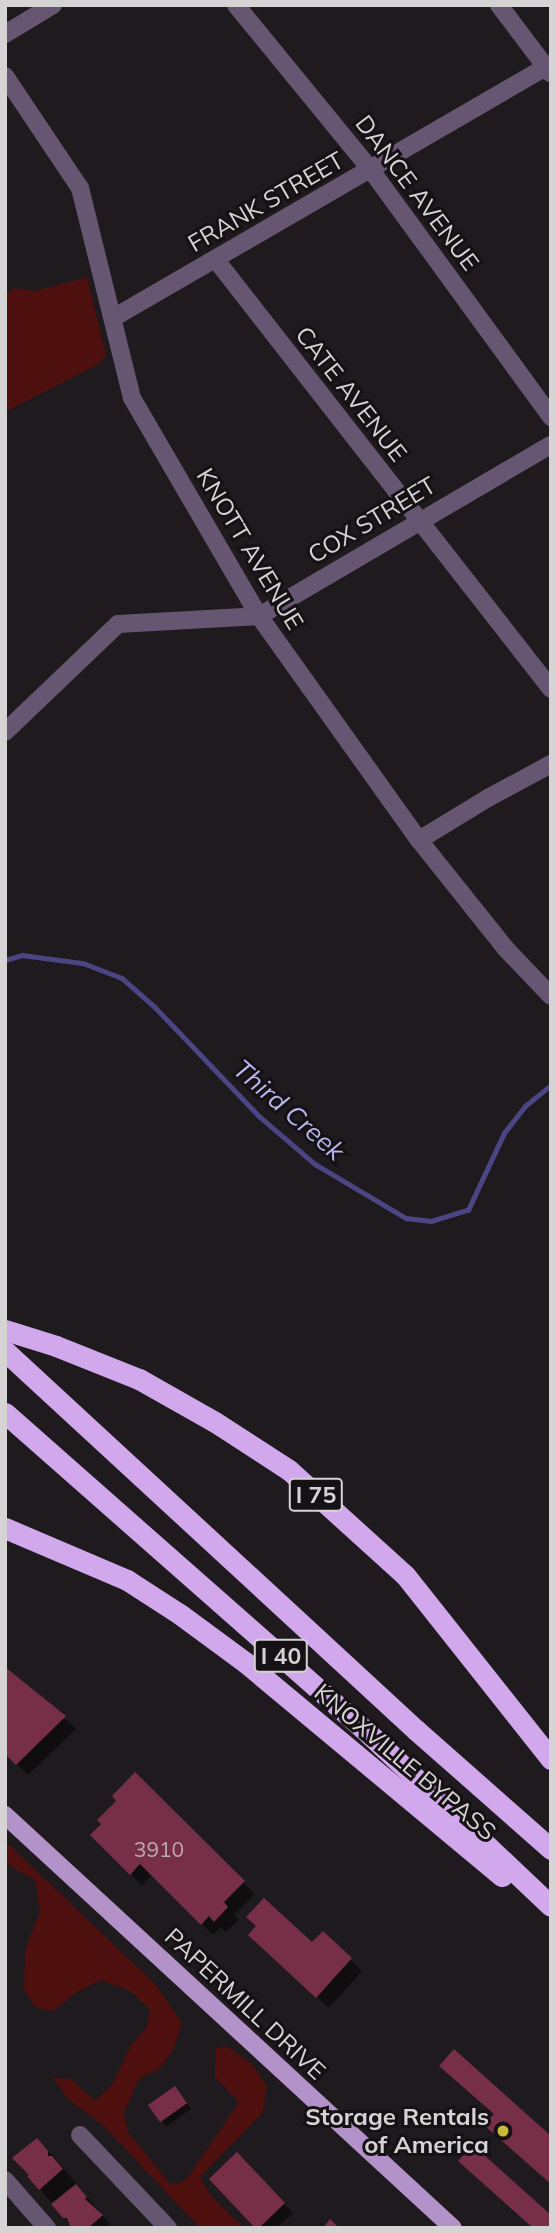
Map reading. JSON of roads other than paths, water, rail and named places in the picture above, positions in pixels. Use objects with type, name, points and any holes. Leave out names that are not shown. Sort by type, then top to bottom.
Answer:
[{"type":"highway","name":"I 75","points":[[5,1330],[55,1346],[139,1379],[215,1422],[289,1470],[405,1575],[551,1759]]},
{"type":"highway","name":"I 40","points":[[5,1351],[406,1721],[551,1849]]},
{"type":"highway","name":"I 40","points":[[5,1413],[369,1734],[551,1906]]},
{"type":"highway","name":"KNOXVILLE BYPASS","points":[[5,1528],[127,1580],[181,1615],[246,1662],[551,1915]]},
{"type":"main road","name":"PAPERMILL DRIVE","points":[[5,1815],[453,2228]]},
{"type":"street","points":[[5,34],[53,5]]},
{"type":"street","name":"DANCE AVENUE","points":[[236,5],[371,170],[551,417]]},
{"type":"street","points":[[499,5],[549,68]]},
{"type":"street","name":"FRANK STREET","points":[[113,318],[549,68]]},
{"type":"street","name":"KNOTT AVENUE","points":[[5,76],[80,188],[132,398],[259,616],[419,840],[506,949],[551,996]]},
{"type":"street","name":"CATE AVENUE","points":[[216,260],[551,689]]},
{"type":"street","name":"COX STREET","points":[[5,732],[118,624],[259,616],[418,520],[551,445]]},
{"type":"street","points":[[419,840],[551,764]]},
{"type":"street","points":[[80,2135],[168,2228]]},
{"type":"street","points":[[5,2180],[47,2228]]},
{"type":"waterway","name":"Third Creek","points":[[5,960],[22,955],[83,963],[122,978],[155,1007],[259,1116],[315,1164],[406,1218],[431,1221],[468,1210],[504,1133],[525,1106],[551,1085]]},
{"type":"place","name":"Storage Rentals of America","points":[[503,2131]]}]
